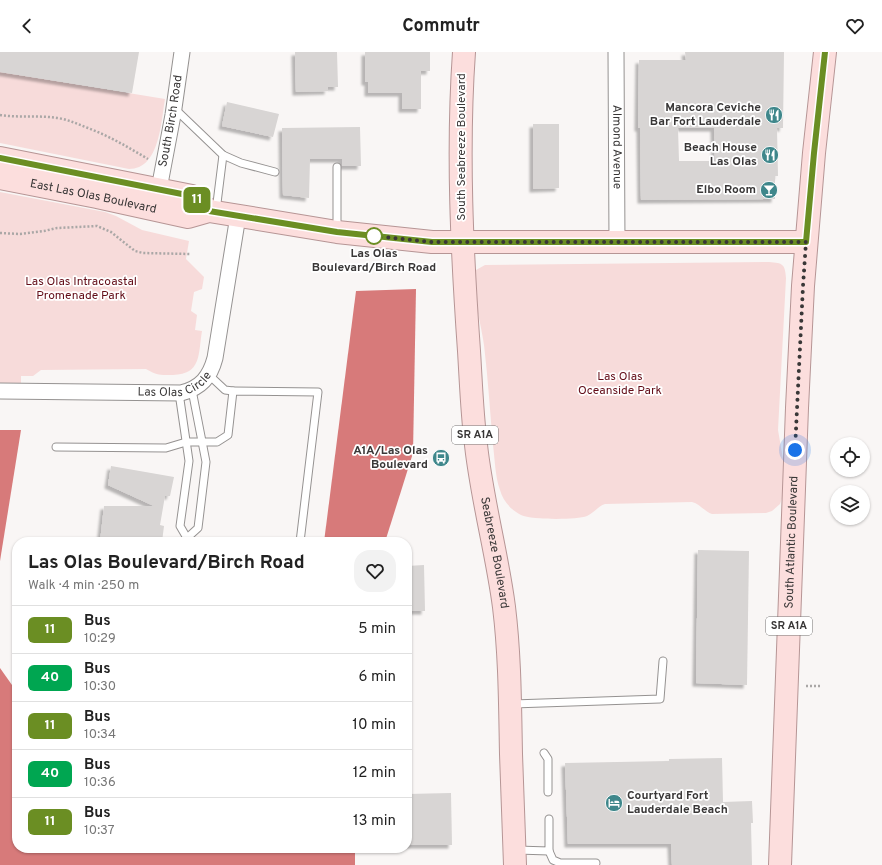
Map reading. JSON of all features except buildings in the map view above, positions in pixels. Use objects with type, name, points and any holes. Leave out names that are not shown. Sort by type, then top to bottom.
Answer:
[{"type":"main road","name":"South Seabreeze Boulevard","points":[[462,242],[461,94],[464,52]]},
{"type":"main road","name":"South Atlantic Boulevard","points":[[780,865],[797,408],[806,242],[825,52]]},
{"type":"main road","name":"East Las Olas Boulevard","points":[[0,158],[188,217],[213,211]]},
{"type":"main road","name":"East Las Olas Boulevard","points":[[0,178],[99,188],[159,189],[192,196],[213,211],[238,216],[337,232],[432,242],[806,242]]},
{"type":"main road","name":"Seabreeze Boulevard","points":[[462,242],[473,420],[478,462],[504,608],[510,704],[514,858]]},
{"type":"street","name":"South Birch Road","points":[[159,189],[174,108],[182,52]]},
{"type":"street","name":"Almond Avenue","points":[[616,52],[617,242]]},
{"type":"street","name":"Las Olas Circle","points":[[0,391],[185,391],[198,386],[209,375],[214,358],[238,216]]},
{"type":"lane","points":[[174,108],[223,155],[241,163],[275,172]]},
{"type":"lane","points":[[213,211],[223,155]]},
{"type":"lane","points":[[337,166],[337,232]]},
{"type":"lane","points":[[209,375],[225,390],[318,392],[301,537]]},
{"type":"lane","points":[[185,391],[186,442],[189,461],[180,526],[186,537]]},
{"type":"lane","points":[[185,391],[202,442],[206,462],[198,528],[190,537]]},
{"type":"lane","points":[[56,447],[166,448],[186,442],[217,442],[228,435],[233,391]]},
{"type":"lane","points":[[510,704],[660,699],[663,660]]},
{"type":"lane","points":[[544,753],[548,759],[548,792]]},
{"type":"lane","points":[[549,819],[549,851],[553,860],[560,863],[596,863]]},
{"type":"lane","points":[[514,858],[549,851]]},
{"type":"path","points":[[0,115],[59,118],[72,121],[126,145],[152,161]]},
{"type":"path","points":[[0,233],[20,234],[57,228],[97,226],[111,232],[135,251],[143,253],[190,254]]},
{"type":"path","points":[[804,686],[821,686]]},
{"type":"green space","points":[[0,72],[165,99],[160,131],[153,153],[147,161],[139,167],[129,169],[0,143]]},
{"type":"green space","name":"Las Olas Intracoastal Promenade Park","points":[[0,192],[105,212],[116,216],[142,230],[189,241],[186,259],[204,277],[202,289],[194,292],[191,311],[197,315],[195,330],[202,331],[199,355],[194,367],[182,374],[173,375],[159,375],[146,369],[41,370],[33,376],[21,376],[21,383],[0,384]]},
{"type":"green space","name":"Las Olas Oceanside Park","points":[[769,262],[782,265],[785,270],[786,278],[778,430],[784,465],[783,496],[780,504],[772,511],[766,513],[712,514],[707,512],[698,504],[692,502],[605,504],[587,516],[554,519],[527,517],[514,511],[508,505],[501,494],[496,474],[484,345],[475,288],[476,270],[485,265]]},
{"type":"shaded area","points":[[416,289],[413,453],[387,537],[325,537],[356,291]]},
{"type":"shaded area","points":[[0,430],[21,430],[0,561]]},
{"type":"shaded area","points":[[0,668],[12,685],[12,853],[355,853],[355,865],[0,865]]},
{"type":"bus line","name":"11","points":[[0,158],[192,196],[209,211],[350,234],[432,242],[806,242],[819,98],[825,52]]},
{"type":"place","name":"Mancora Ceviche Bar Fort Lauderdale","points":[[774,115]]},
{"type":"place","name":"Beach House Las Olas","points":[[770,155]]},
{"type":"place","name":"Elbo Room","points":[[769,190]]},
{"type":"place","name":"Las Olas Boulevard/Birch Road","points":[[374,236]]},
{"type":"place","name":"A1A/Las Olas Boulevard","points":[[441,458]]},
{"type":"place","name":"Courtyard Fort Lauderdale Beach","points":[[614,803]]},
{"type":"route","points":[[374,236],[432,242],[806,242],[795,450]]}]
